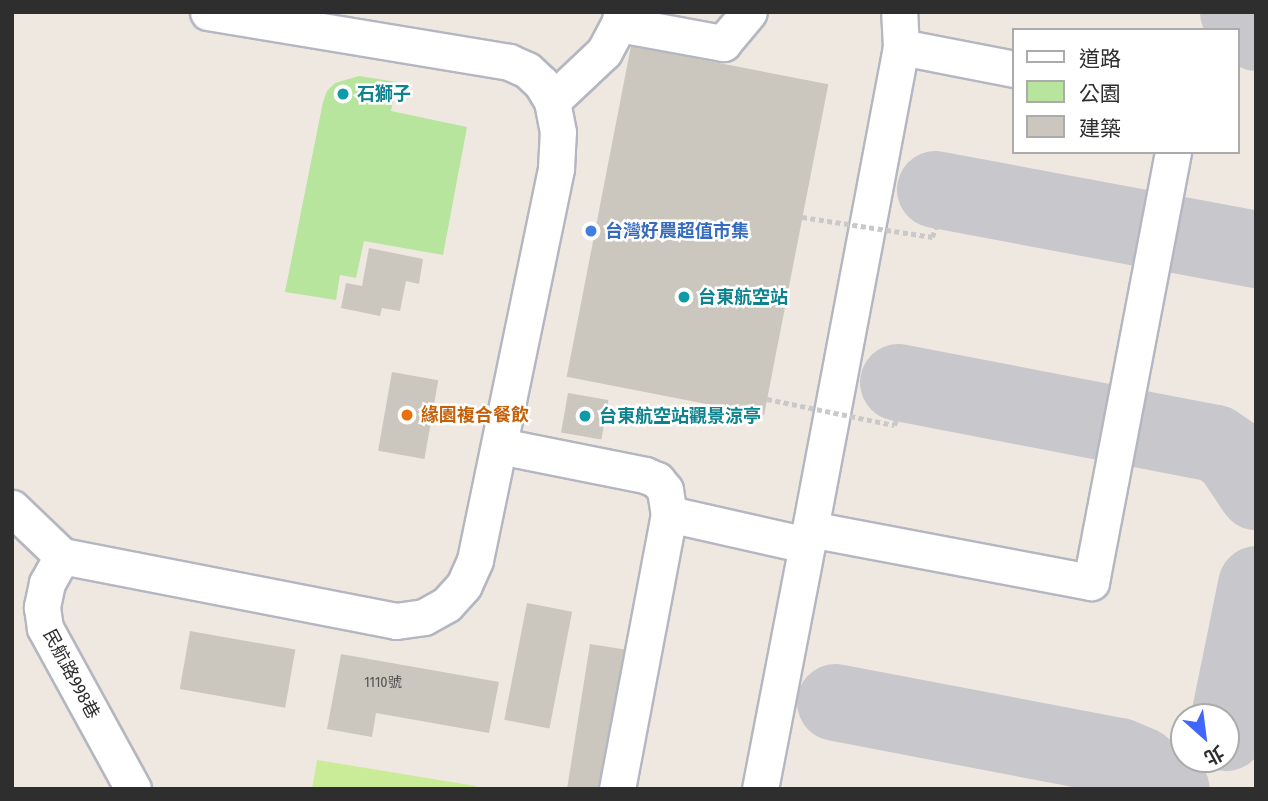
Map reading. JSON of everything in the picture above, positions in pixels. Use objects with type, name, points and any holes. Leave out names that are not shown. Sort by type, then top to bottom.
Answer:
[{"type":"street","points":[[552,101],[604,52],[621,18],[723,43],[749,12]]},
{"type":"street","points":[[760,789],[901,47],[899,12]]},
{"type":"street","points":[[12,508],[62,556],[396,621],[424,617],[447,604],[464,585],[475,561],[556,168],[558,132],[552,101],[541,83],[527,71],[509,62],[216,13]]},
{"type":"street","points":[[901,47],[1012,69]]},
{"type":"street","points":[[668,514],[1091,582],[1173,154]]},
{"type":"street","points":[[500,446],[645,475],[657,480],[665,490],[668,514],[617,789]]},
{"type":"street","name":"民航路998巷","points":[[62,556],[47,583],[41,607],[45,628],[133,789]]},
{"type":"path","points":[[802,217],[932,237],[938,223]]},
{"type":"path","points":[[767,399],[894,425],[902,409]]},
{"type":"green space","points":[[359,76],[397,82],[391,111],[467,127],[443,255],[364,241],[356,278],[340,275],[336,300],[285,292],[323,102],[327,91],[335,83]]},
{"type":"green space","points":[[317,760],[476,786],[475,789],[312,789]]},
{"type":"building","name":"台東航空站","points":[[631,46],[828,84],[764,415],[567,377]]},
{"type":"building","points":[[369,248],[423,259],[419,284],[406,281],[400,311],[382,308],[380,316],[341,308],[346,283],[362,286]]},
{"type":"building","name":"緣園複合餐飲","points":[[392,372],[438,380],[424,459],[378,451]]},
{"type":"building","name":"台東航空站觀景涼亭","points":[[568,393],[608,400],[601,440],[561,432]]},
{"type":"building","points":[[527,603],[572,612],[549,729],[504,720]]},
{"type":"building","points":[[190,631],[295,650],[285,708],[180,689]]},
{"type":"building","points":[[590,644],[630,650],[608,789],[567,789]]},
{"type":"building","points":[[341,654],[499,682],[489,733],[376,713],[372,737],[327,729]]},
{"type":"taxiway","points":[[1238,12],[1256,32]]},
{"type":"taxiway","points":[[935,189],[1256,249]]},
{"type":"taxiway","points":[[898,382],[1215,443],[1231,454],[1256,491]]},
{"type":"taxiway","points":[[1232,703],[1256,584]]},
{"type":"taxiway","points":[[835,702],[1119,756],[1140,765],[1171,789]]},
{"type":"place","name":"石獅子","points":[[343,94]]},
{"type":"place","name":"台灣好農超值市集","points":[[591,231]]},
{"type":"place","name":"台東航空站","points":[[684,297]]},
{"type":"place","name":"緣園複合餐飲","points":[[407,415]]},
{"type":"place","name":"台東航空站觀景涼亭","points":[[585,416]]}]
